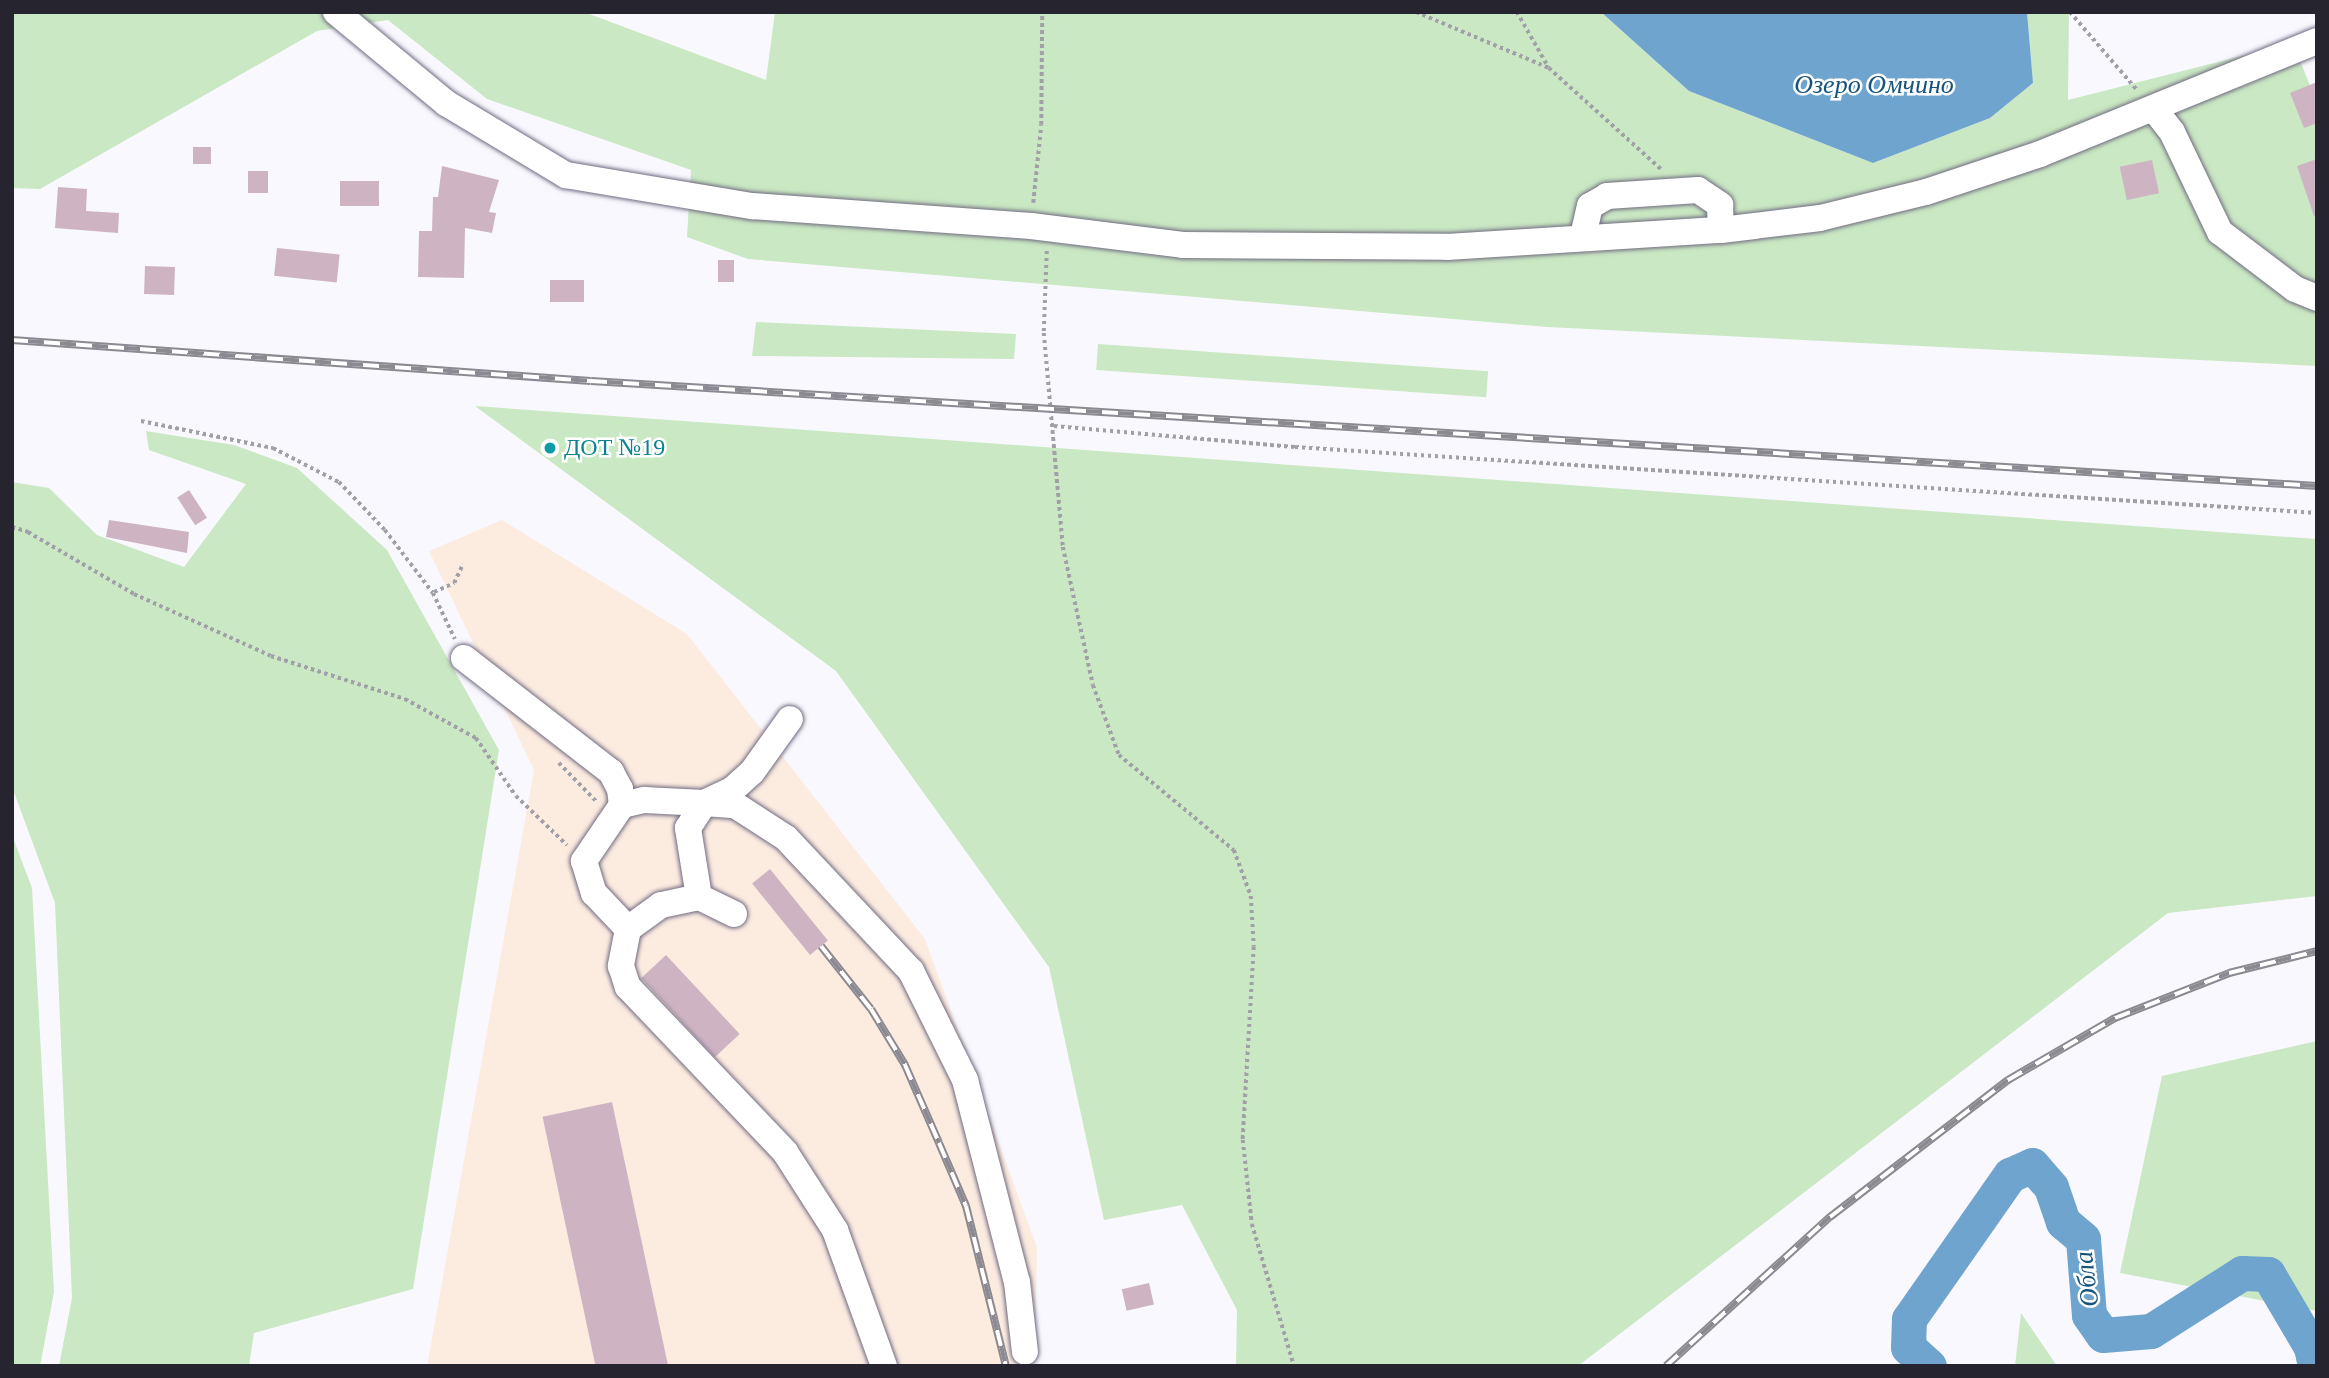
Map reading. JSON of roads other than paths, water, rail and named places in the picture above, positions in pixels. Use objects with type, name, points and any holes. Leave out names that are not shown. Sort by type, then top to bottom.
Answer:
[{"type":"street","points":[[336,12],[446,103],[566,175],[752,206],[1039,228],[1183,245],[1447,247],[1583,236],[1721,230],[1820,218],[1926,192],[2154,109],[2317,41]]},
{"type":"street","points":[[2154,109],[2172,132],[2220,232],[2306,294]]},
{"type":"street","points":[[1583,236],[1590,205],[1607,196],[1698,190],[1720,205],[1721,230]]},
{"type":"street","points":[[464,658],[611,772],[621,789],[622,805],[584,861],[594,893],[628,929]]},
{"type":"street","points":[[699,897],[688,828],[704,803],[733,790],[752,772],[790,719]]},
{"type":"street","points":[[622,805],[644,800],[735,805],[786,838],[911,971],[965,1080],[1017,1282],[1026,1352]]},
{"type":"street","points":[[734,914],[699,897],[661,905],[628,929],[621,966],[628,987],[785,1152],[835,1230],[884,1366]]},
{"type":"water","name":"Озеро Омчино","points":[[1601,12],[2027,12],[2033,83],[1990,118],[1873,163],[1689,91]]},
{"type":"waterway","name":"Обла","points":[[1929,1366],[1908,1347],[1909,1319],[2010,1175],[2032,1165],[2051,1187],[2063,1222],[2083,1239],[2089,1315],[2103,1335],[2151,1331],[2242,1273],[2268,1274],[2311,1347],[2315,1366]]},
{"type":"railway","points":[[12,340],[591,381],[2317,486]]},
{"type":"railway","points":[[821,946],[871,1009],[905,1065],[966,1206],[1006,1366]]},
{"type":"railway","points":[[1666,1366],[1830,1217],[2008,1080],[2115,1018],[2229,973],[2317,951]]},
{"type":"place","name":"ДОТ №19","points":[[550,448]]}]
